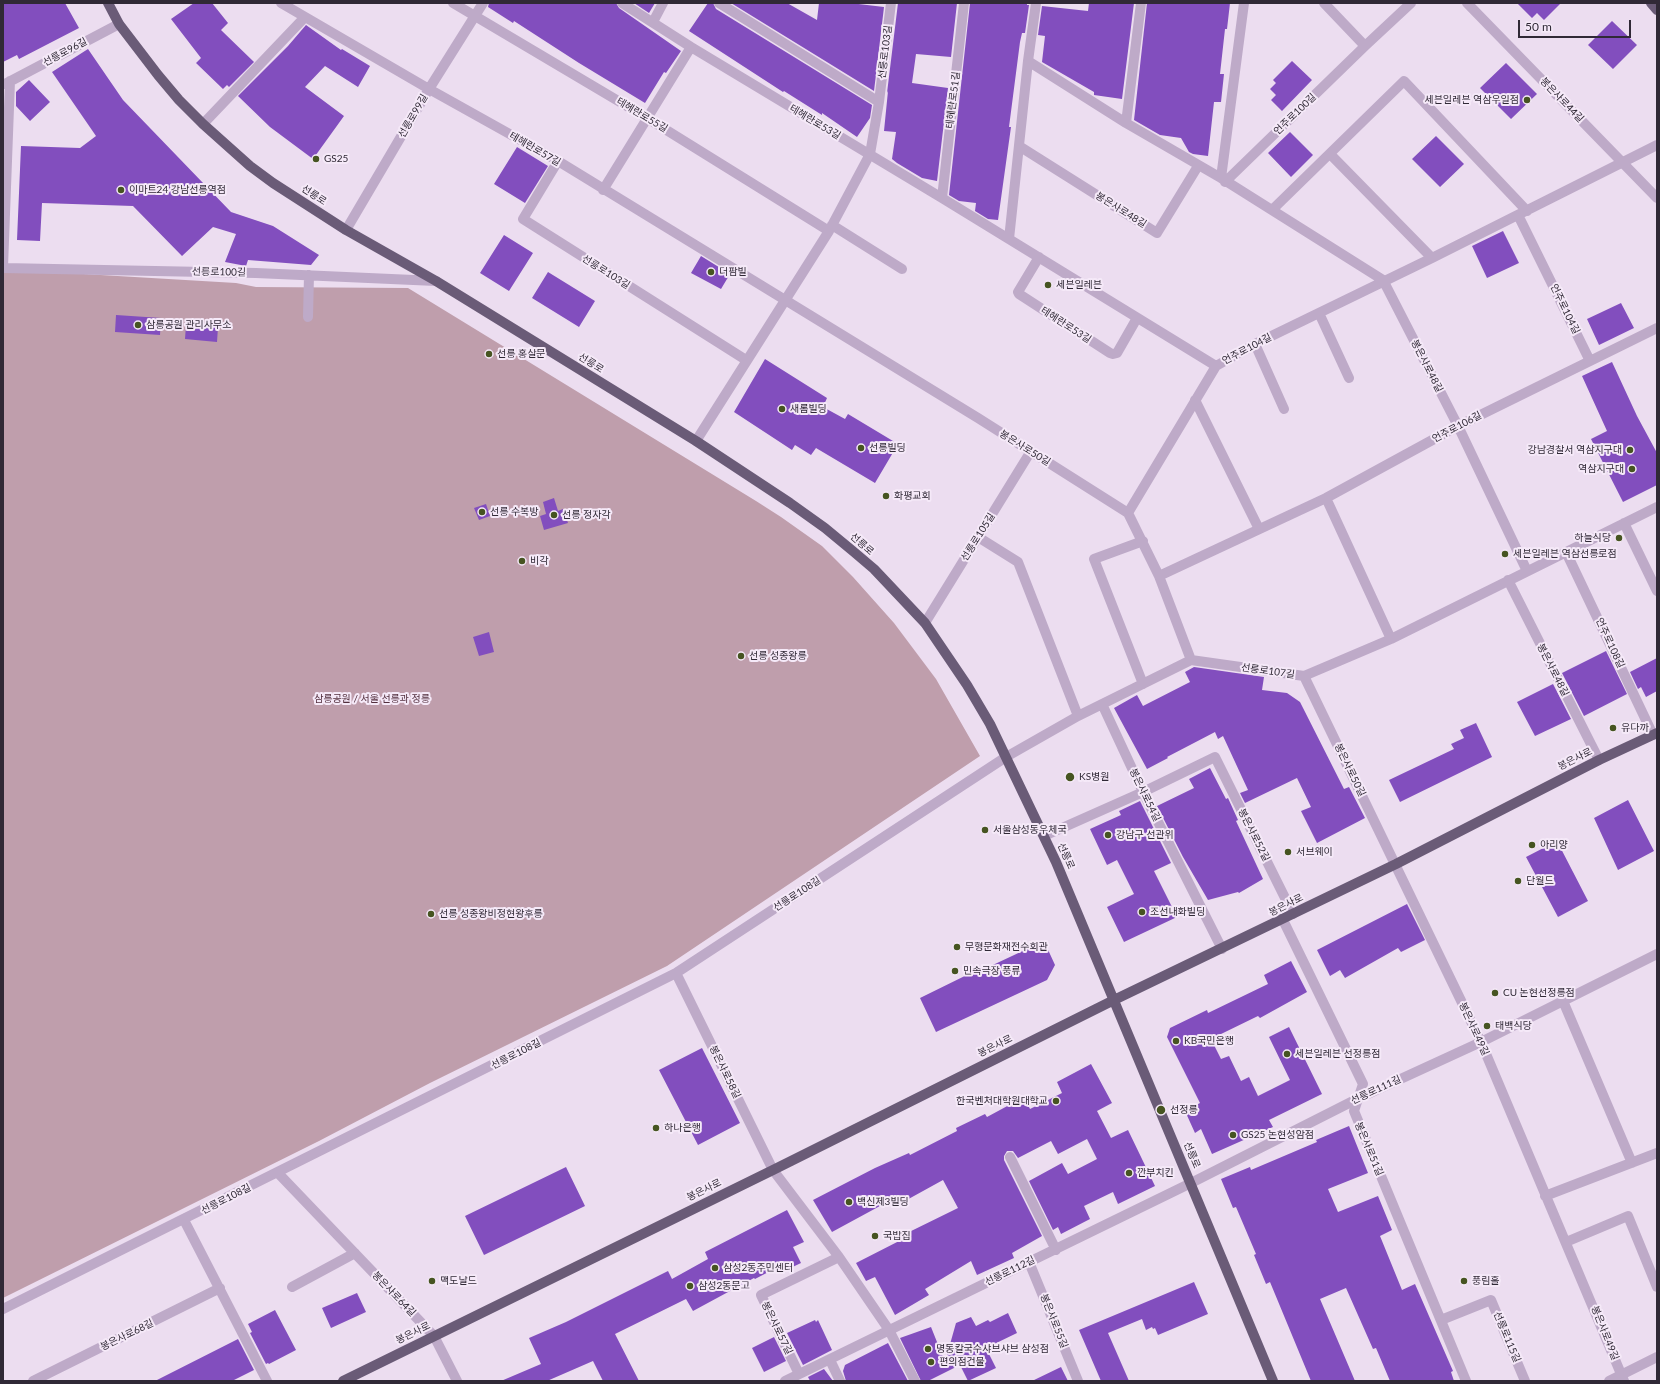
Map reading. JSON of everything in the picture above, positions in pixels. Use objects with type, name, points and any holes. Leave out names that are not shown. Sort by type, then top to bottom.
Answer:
[{"type":"main road","name":"선릉로","points":[[108,3],[119,24],[158,75],[203,124],[256,170],[346,230],[436,281],[696,441],[790,503],[825,528],[874,569],[925,623],[975,698],[990,724],[1044,836],[1191,1183],[1272,1381]]},
{"type":"main road","points":[[1651,3],[1657,10]]},
{"type":"main road","name":"봉은사로","points":[[342,1381],[773,1170],[1114,1000],[1283,920],[1599,760],[1655,734]]},
{"type":"street","name":"테헤란로57길","points":[[281,3],[429,89],[558,161],[603,190],[786,300]]},
{"type":"street","name":"테헤란로55길","points":[[453,3],[831,228]]},
{"type":"street","name":"선릉로99길","points":[[346,230],[429,89],[483,3]]},
{"type":"street","name":"테헤란로53길","points":[[622,3],[691,47],[870,154],[1216,366]]},
{"type":"street","points":[[653,22],[662,3]]},
{"type":"street","points":[[719,3],[879,102]]},
{"type":"street","name":"선릉로103길","points":[[696,441],[831,228],[870,154],[879,102],[891,3]]},
{"type":"street","name":"테헤란로51길","points":[[942,198],[964,3]]},
{"type":"street","points":[[1009,239],[1028,61],[1036,3]]},
{"type":"street","points":[[1126,123],[1141,3]]},
{"type":"street","points":[[1223,180],[1244,3]]},
{"type":"street","points":[[1324,3],[1365,46]]},
{"type":"street","name":"언주로100길","points":[[1223,180],[1411,3]]},
{"type":"street","name":"봉은사로44길","points":[[1467,3],[1657,198]]},
{"type":"street","points":[[203,124],[305,17]]},
{"type":"street","name":"선릉로96길","points":[[3,267],[7,83],[119,24]]},
{"type":"street","points":[[603,190],[691,47]]},
{"type":"street","points":[[1028,61],[1126,123],[1223,180],[1383,280]]},
{"type":"street","name":"언주로104길","points":[[1330,154],[1404,80],[1523,213],[1590,361]]},
{"type":"street","name":"언주로104길","points":[[1128,513],[1216,366],[1255,344],[1383,280],[1432,258],[1523,213],[1657,145]]},
{"type":"street","name":"봉은사로48길","points":[[1019,146],[1157,233],[1198,166]]},
{"type":"street","points":[[1272,210],[1330,154],[1432,258]]},
{"type":"street","name":"선릉로103길","points":[[558,161],[523,219],[746,360]]},
{"type":"street","points":[[831,228],[902,269]]},
{"type":"street","name":"테헤란로53길","points":[[1039,257],[1018,292],[1019,294],[1113,354],[1117,352],[1137,318]]},
{"type":"street","name":"선릉로100길","points":[[3,267],[309,275],[436,281]]},
{"type":"street","points":[[308,317],[309,275]]},
{"type":"street","name":"봉은사로48길","points":[[1383,280],[1458,426],[1527,571]]},
{"type":"street","name":"봉은사로50길","points":[[786,300],[1031,451],[1128,513],[1159,576],[1191,660]]},
{"type":"street","points":[[1319,313],[1349,378]]},
{"type":"street","name":"언주로106길","points":[[1159,576],[1326,498],[1458,426],[1657,328]]},
{"type":"street","points":[[1255,344],[1284,409]]},
{"type":"street","points":[[1195,400],[1259,529]]},
{"type":"street","name":"선릉로105길","points":[[925,623],[1031,451]]},
{"type":"street","points":[[1326,498],[1391,639]]},
{"type":"street","points":[[1527,571],[1657,507]]},
{"type":"street","points":[[1624,523],[1657,591]]},
{"type":"street","points":[[978,537],[1018,562],[1078,716]]},
{"type":"street","points":[[1143,541],[1094,559],[1143,684]]},
{"type":"street","name":"언주로108길","points":[[1566,552],[1655,734]]},
{"type":"street","name":"선릉로107길","points":[[1191,660],[1304,676],[1391,639],[1527,571]]},
{"type":"street","name":"봉은사로48길","points":[[1508,580],[1599,760]]},
{"type":"street","points":[[1006,757],[1078,716],[1191,660]]},
{"type":"street","name":"봉은사로50길","points":[[1304,676],[1396,864]]},
{"type":"street","name":"봉은사로54길","points":[[1102,704],[1143,792],[1222,950]]},
{"type":"street","name":"선릉로108길","points":[[3,1309],[676,974],[1006,757]]},
{"type":"street","name":"봉은사로52길","points":[[1143,792],[1215,757],[1293,914]]},
{"type":"street","points":[[1044,836],[1143,792]]},
{"type":"street","name":"봉은사로49길","points":[[1396,864],[1481,1042],[1623,1378]]},
{"type":"street","name":"봉은사로51길","points":[[1283,920],[1362,1084],[1354,1111],[1466,1381]]},
{"type":"street","name":"선릉로111길","points":[[1191,1183],[1357,1099],[1481,1042],[1657,955]]},
{"type":"street","name":"봉은사로58길","points":[[676,974],[773,1170]]},
{"type":"street","points":[[1563,1001],[1632,1163]]},
{"type":"street","points":[[1545,1196],[1657,1153]]},
{"type":"street","points":[[1010,1157],[1056,1250]]},
{"type":"street","points":[[773,1170],[839,1257],[889,1330],[915,1381]]},
{"type":"street","name":"봉은사로64길","points":[[278,1173],[434,1336],[457,1381]]},
{"type":"street","name":"선릉로112길","points":[[786,1381],[1191,1183]]},
{"type":"street","points":[[1566,1242],[1628,1216],[1657,1287]]},
{"type":"street","points":[[184,1220],[267,1381]]},
{"type":"street","points":[[292,1287],[355,1253]]},
{"type":"street","name":"봉은사로57길","points":[[799,1374],[761,1295],[839,1257]]},
{"type":"street","name":"봉은사로55길","points":[[1029,1262],[1078,1381]]},
{"type":"street","name":"봉은사로68길","points":[[33,1381],[220,1288]]},
{"type":"street","name":"선릉로115길","points":[[1441,1320],[1491,1300],[1525,1381]]},
{"type":"street","points":[[1609,1381],[1623,1378],[1657,1357]]},
{"type":"street","points":[[830,1360],[840,1381]]},
{"type":"green space","name":"삼릉공원 / 서울 선릉과 정릉","points":[[3,271],[33,271],[236,283],[256,287],[408,288],[756,501],[822,546],[853,577],[894,623],[936,679],[980,756],[667,966],[430,1083],[319,1141],[3,1298]]},
{"type":"building","points":[[3,3],[65,3],[79,28],[19,59],[17,55],[3,62]]},
{"type":"building","points":[[194,3],[212,3],[228,23],[221,30],[254,62],[229,87],[227,85],[223,89],[196,63],[201,58],[171,19]]},
{"type":"building","points":[[489,3],[616,3],[619,8],[681,51],[666,73],[664,72],[645,103],[514,21],[513,23],[488,7]]},
{"type":"building","points":[[634,3],[655,3],[649,13]]},
{"type":"building","points":[[708,3],[713,3],[716,9],[872,105],[870,118],[857,137],[822,113],[822,115],[784,91],[783,92],[689,31]]},
{"type":"building","points":[[731,3],[787,3],[817,20],[819,3],[850,3],[884,7],[874,91]]},
{"type":"building","points":[[898,3],[957,3],[951,57],[916,54],[912,83],[948,88],[937,181],[922,178],[892,159],[896,132],[884,131]]},
{"type":"building","points":[[970,3],[1027,3],[1027,5],[1029,5],[1025,33],[1022,33],[1020,42],[1009,127],[1011,127],[998,220],[988,219],[975,211],[976,203],[959,201],[949,195]]},
{"type":"building","points":[[1089,3],[1134,3],[1122,99],[1094,95],[1094,92],[1042,62],[1045,36],[1038,35],[1042,6],[1088,11]]},
{"type":"building","points":[[1147,3],[1230,3],[1227,29],[1225,29],[1220,74],[1224,74],[1221,102],[1214,102],[1208,156],[1193,154],[1189,152],[1181,138],[1160,135],[1134,120]]},
{"type":"building","points":[[1517,3],[1561,3],[1544,20],[1537,13],[1532,18]]},
{"type":"building","points":[[1612,21],[1637,45],[1613,69],[1588,45]]},
{"type":"building","points":[[306,25],[341,50],[342,49],[370,66],[358,87],[325,66],[305,87],[344,116],[313,159],[270,127],[238,96],[288,46]]},
{"type":"building","points":[[88,49],[123,100],[231,212],[273,226],[319,255],[311,265],[248,260],[246,266],[225,262],[236,234],[213,227],[182,256],[133,206],[42,203],[40,241],[17,240],[21,146],[80,148],[96,136],[52,72]]},
{"type":"building","points":[[1292,61],[1312,80],[1282,111],[1271,100],[1276,95],[1270,89],[1276,83],[1273,80]]},
{"type":"building","points":[[1506,63],[1537,94],[1511,119],[1480,88]]},
{"type":"building","points":[[29,80],[50,102],[30,121],[16,106],[16,92]]},
{"type":"building","points":[[1290,132],[1313,155],[1291,177],[1268,153]]},
{"type":"building","points":[[1436,136],[1464,164],[1440,187],[1412,159]]},
{"type":"building","points":[[517,147],[548,166],[525,203],[494,184]]},
{"type":"building","points":[[1503,231],[1519,263],[1487,278],[1472,246]]},
{"type":"building","points":[[504,235],[533,253],[509,291],[480,273]]},
{"type":"building","name":"더팜빌","points":[[701,256],[730,274],[721,289],[691,273]]},
{"type":"building","points":[[548,272],[595,301],[579,327],[532,298]]},
{"type":"building","points":[[1621,303],[1634,328],[1599,345],[1587,319]]},
{"type":"building","name":"삼릉공원 관리사무소","points":[[116,315],[161,318],[160,335],[115,332]]},
{"type":"building","points":[[186,325],[218,327],[217,342],[185,339]]},
{"type":"building","name":"새롬빌딩","points":[[765,359],[827,398],[823,407],[845,419],[848,414],[898,444],[875,483],[816,448],[811,455],[795,445],[792,450],[734,412]]},
{"type":"building","name":"역삼지구대","points":[[1612,362],[1637,416],[1657,453],[1657,485],[1623,502],[1591,439],[1607,431],[1582,376]]},
{"type":"building","name":"선릉 정자각","points":[[554,498],[558,511],[563,509],[568,523],[544,530],[540,516],[546,514],[543,502]]},
{"type":"building","name":"선릉 수복방","points":[[486,504],[490,516],[479,520],[474,508]]},
{"type":"building","points":[[489,632],[494,652],[479,656],[473,637]]},
{"type":"building","points":[[1606,651],[1627,694],[1584,716],[1562,673]]},
{"type":"building","points":[[1657,658],[1657,691],[1646,697],[1641,687],[1638,689],[1630,672]]},
{"type":"building","points":[[1194,667],[1264,677],[1262,690],[1287,693],[1300,702],[1344,789],[1349,787],[1365,818],[1317,843],[1301,811],[1311,807],[1297,778],[1245,803],[1240,793],[1248,790],[1223,736],[1218,739],[1215,732],[1147,769],[1114,708],[1137,695],[1143,706],[1190,682],[1185,672]]},
{"type":"building","points":[[1553,684],[1571,719],[1535,736],[1517,702]]},
{"type":"building","points":[[1476,723],[1492,757],[1400,802],[1389,780],[1454,749],[1451,744],[1464,738],[1460,730]]},
{"type":"building","points":[[1210,768],[1226,799],[1228,798],[1238,820],[1236,821],[1263,879],[1239,893],[1208,900],[1183,857],[1157,806],[1194,788],[1189,779]]},
{"type":"building","points":[[1628,800],[1654,851],[1618,870],[1594,818]]},
{"type":"building","points":[[1140,801],[1171,863],[1154,871],[1177,917],[1124,942],[1107,907],[1134,894],[1117,860],[1107,865],[1090,829],[1121,815],[1119,811]]},
{"type":"building","points":[[1557,841],[1588,901],[1558,917],[1526,857]]},
{"type":"building","points":[[1407,904],[1425,940],[1401,952],[1398,948],[1345,978],[1340,970],[1330,976],[1317,950]]},
{"type":"building","points":[[1044,941],[1055,965],[1047,980],[936,1032],[920,998],[979,969],[980,971]]},
{"type":"building","points":[[1291,961],[1307,992],[1260,1018],[1258,1016],[1219,1035],[1221,1039],[1213,1043],[1221,1059],[1229,1056],[1241,1081],[1249,1077],[1258,1096],[1290,1080],[1269,1037],[1289,1027],[1322,1094],[1269,1120],[1273,1127],[1212,1154],[1201,1129],[1195,1133],[1185,1111],[1200,1103],[1167,1037],[1170,1028],[1207,1010],[1208,1013],[1268,984],[1264,975]]},
{"type":"building","points":[[702,1048],[740,1123],[698,1145],[659,1070]]},
{"type":"building","points":[[1091,1064],[1112,1103],[1097,1111],[1111,1138],[1128,1130],[1155,1186],[1118,1204],[1113,1192],[1084,1206],[1090,1219],[1061,1234],[1058,1227],[1053,1230],[1029,1181],[1062,1163],[1068,1174],[1097,1159],[1087,1139],[1058,1154],[1051,1141],[1018,1158],[1013,1151],[1007,1151],[1004,1156],[1004,1160],[1042,1236],[1012,1253],[1014,1258],[977,1275],[971,1261],[925,1289],[929,1295],[895,1315],[875,1277],[866,1281],[856,1263],[905,1238],[903,1235],[958,1208],[943,1180],[894,1207],[891,1200],[832,1232],[813,1200],[875,1168],[909,1153],[910,1155],[957,1131],[956,1128],[985,1114],[987,1117],[1024,1097],[1030,1109],[1062,1093],[1057,1082]]},
{"type":"building","points":[[1349,1126],[1368,1173],[1328,1189],[1338,1212],[1378,1196],[1392,1230],[1380,1236],[1402,1290],[1415,1284],[1453,1371],[1451,1372],[1454,1381],[1390,1381],[1376,1348],[1373,1349],[1346,1288],[1320,1299],[1355,1381],[1311,1381],[1270,1282],[1266,1284],[1254,1255],[1256,1254],[1236,1207],[1233,1208],[1221,1179],[1250,1167],[1251,1170],[1317,1142],[1316,1140]]},
{"type":"building","points":[[566,1167],[585,1206],[484,1255],[465,1216]]},
{"type":"building","points":[[787,1210],[804,1242],[793,1247],[801,1263],[782,1272],[780,1266],[755,1279],[754,1278],[693,1311],[686,1299],[615,1334],[639,1381],[603,1381],[593,1361],[547,1381],[501,1381],[541,1364],[529,1338],[566,1322],[668,1271],[672,1279],[708,1259],[705,1252]]},
{"type":"building","points":[[1194,1282],[1208,1314],[1158,1335],[1155,1328],[1153,1329],[1152,1327],[1146,1330],[1142,1319],[1108,1333],[1129,1381],[1101,1381],[1079,1330]]},
{"type":"building","points":[[357,1293],[366,1312],[331,1328],[322,1308]]},
{"type":"building","points":[[275,1310],[296,1350],[269,1364],[266,1364],[250,1333],[252,1332],[248,1324]]},
{"type":"building","points":[[1008,1313],[1017,1333],[986,1348],[996,1368],[968,1381],[960,1365],[928,1381],[921,1381],[900,1338],[931,1327],[945,1362],[956,1323],[971,1317],[976,1326],[988,1320],[990,1322]]},
{"type":"building","points":[[815,1320],[816,1322],[818,1320],[832,1350],[803,1365],[787,1333]]},
{"type":"building","points":[[774,1337],[786,1361],[764,1372],[752,1348]]},
{"type":"building","points":[[238,1339],[254,1370],[232,1381],[155,1381]]},
{"type":"building","points":[[888,1343],[908,1381],[846,1381],[843,1371],[845,1365]]},
{"type":"building","points":[[1061,1367],[1068,1381],[1032,1381]]},
{"type":"building","points":[[824,1369],[833,1381],[810,1381],[808,1377]]},
{"type":"place","name":"세븐일레븐 역삼우일점","points":[[1527,100]]},
{"type":"place","name":"GS25","points":[[316,159]]},
{"type":"place","name":"이마트24 강남선릉역점","points":[[121,190]]},
{"type":"place","name":"더팜빌","points":[[711,272]]},
{"type":"place","name":"세븐일레븐","points":[[1048,285]]},
{"type":"place","name":"삼릉공원 관리사무소","points":[[138,325]]},
{"type":"place","name":"선릉 홍살문","points":[[489,354]]},
{"type":"place","name":"새롬빌딩","points":[[782,409]]},
{"type":"place","name":"선릉빌딩","points":[[861,448]]},
{"type":"place","name":"강남경찰서 역삼지구대","points":[[1630,450]]},
{"type":"place","name":"역삼지구대","points":[[1632,469]]},
{"type":"place","name":"화평교회","points":[[886,496]]},
{"type":"place","name":"선릉 수복방","points":[[482,512]]},
{"type":"place","name":"선릉 정자각","points":[[554,515]]},
{"type":"place","name":"하늘식당","points":[[1619,538]]},
{"type":"place","name":"세븐일레븐 역삼선릉로점","points":[[1505,554]]},
{"type":"place","name":"비각","points":[[522,561]]},
{"type":"place","name":"선릉 성종왕릉","points":[[741,656]]},
{"type":"place","name":"유다까","points":[[1613,728]]},
{"type":"place","name":"KS병원","points":[[1070,777]]},
{"type":"place","name":"서울삼성동우체국","points":[[985,830]]},
{"type":"place","name":"강남구 선관위","points":[[1108,835]]},
{"type":"place","name":"아리양","points":[[1532,845]]},
{"type":"place","name":"서브웨이","points":[[1288,852]]},
{"type":"place","name":"단월드","points":[[1518,881]]},
{"type":"place","name":"조선내화빌딩","points":[[1142,912]]},
{"type":"place","name":"선릉 성종왕비정현왕후릉","points":[[431,914]]},
{"type":"place","name":"무형문화재전수회관","points":[[957,947]]},
{"type":"place","name":"민속극장 풍류","points":[[955,971]]},
{"type":"place","name":"CU 논현선정릉점","points":[[1495,993]]},
{"type":"place","name":"태백식당","points":[[1487,1026]]},
{"type":"place","name":"KB국민은행","points":[[1176,1041]]},
{"type":"place","name":"세븐일레븐 선정릉점","points":[[1287,1054]]},
{"type":"place","name":"한국벤처대학원대학교","points":[[1056,1101]]},
{"type":"place","name":"선정릉","points":[[1161,1110]]},
{"type":"place","name":"하나은행","points":[[656,1128]]},
{"type":"place","name":"GS25 논현성암점","points":[[1233,1135]]},
{"type":"place","name":"깐부치킨","points":[[1129,1173]]},
{"type":"place","name":"백신제3빌딩","points":[[849,1202]]},
{"type":"place","name":"국밥집","points":[[875,1236]]},
{"type":"place","name":"삼성2동주민센터","points":[[715,1268]]},
{"type":"place","name":"맥도날드","points":[[432,1281]]},
{"type":"place","name":"풍림홀","points":[[1464,1281]]},
{"type":"place","name":"삼성2동문고","points":[[690,1286]]},
{"type":"place","name":"명동칼국수샤브샤브 삼성점","points":[[928,1349]]},
{"type":"place","name":"편의점건물","points":[[931,1362]]}]
